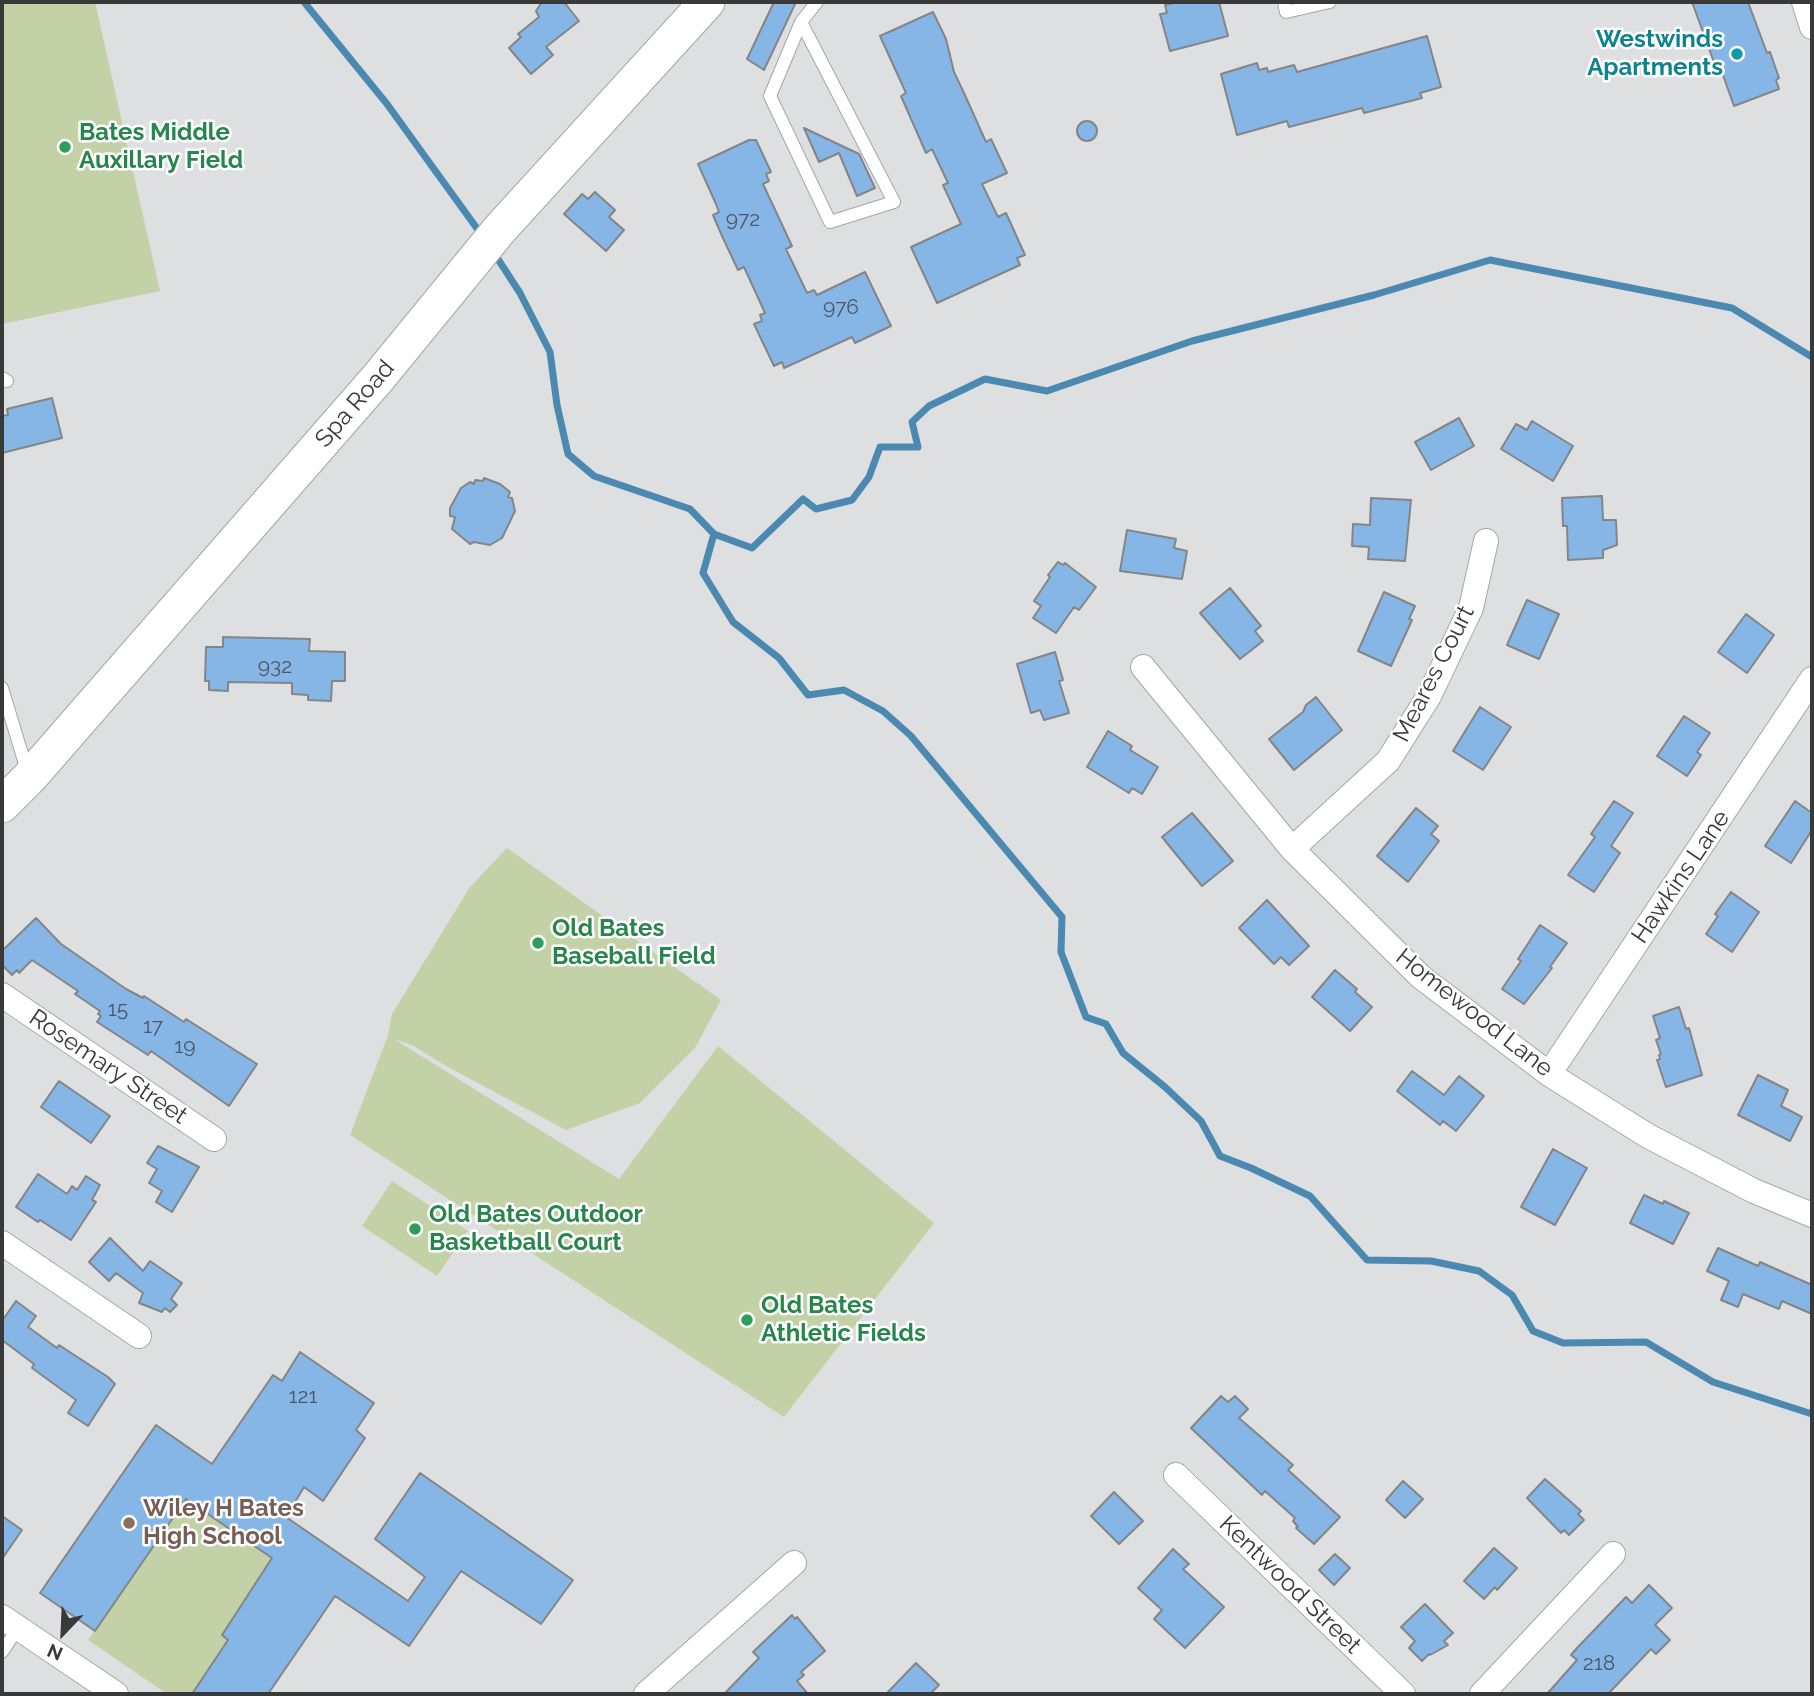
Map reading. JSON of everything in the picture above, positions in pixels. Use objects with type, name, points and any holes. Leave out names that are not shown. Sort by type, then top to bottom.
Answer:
[{"type":"main road","name":"Spa Road","points":[[2,805],[29,778],[378,378],[500,229],[707,2]]},
{"type":"street","points":[[1804,2],[1812,27]]},
{"type":"street","name":"Meares Court","points":[[1292,849],[1388,761],[1429,696],[1471,608],[1486,541]]},
{"type":"street","name":"Homewood Lane","points":[[1143,667],[1292,849],[1421,977],[1549,1074],[1648,1136],[1754,1191],[1812,1215]]},
{"type":"street","name":"Hawkins Lane","points":[[1549,1074],[1812,679]]},
{"type":"street","name":"Rosemary Street","points":[[2,995],[214,1139]]},
{"type":"street","points":[[2,1243],[139,1336]]},
{"type":"street","name":"Kentwood Street","points":[[1177,1475],[1403,1694]]},
{"type":"street","points":[[1482,1694],[1613,1554]]},
{"type":"street","points":[[646,1694],[794,1563]]},
{"type":"street","points":[[10,1623],[111,1693]]},
{"type":"lane","points":[[802,22],[894,202],[830,222],[770,96],[802,22],[817,2]]},
{"type":"lane","points":[[1284,2],[1286,12],[1330,2]]},
{"type":"lane","points":[[2,688],[29,778]]},
{"type":"lane","points":[[2,1652],[10,1623]]},
{"type":"green space","name":"Bates Middle Auxillary Field","points":[[2,2],[95,2],[160,291],[2,324]]},
{"type":"green space","name":"Old Bates Athletic Fields","points":[[507,848],[721,1000],[695,1048],[640,1103],[566,1130],[412,1045],[394,1039],[619,1179],[718,1046],[934,1223],[784,1417],[350,1135],[388,1035],[392,1014],[470,887]]},
{"type":"green space","name":"Old Bates Outdoor Basketball Court","points":[[392,1181],[468,1231],[437,1276],[362,1226]]},
{"type":"green space","points":[[186,1499],[281,1563],[258,1580],[222,1634],[228,1640],[192,1694],[167,1694],[88,1640]]},
{"type":"building","points":[[542,2],[564,2],[579,21],[546,47],[553,55],[531,74],[509,48],[521,37],[518,34],[539,17],[536,11]]},
{"type":"building","points":[[774,2],[796,2],[764,70],[747,59]]},
{"type":"building","points":[[1177,2],[1219,2],[1228,36],[1170,51],[1160,14],[1167,13],[1165,5]]},
{"type":"building","name":"Westwinds Apartments","points":[[1692,2],[1748,2],[1767,53],[1770,52],[1779,78],[1776,80],[1779,89],[1734,106],[1719,64],[1715,65]]},
{"type":"building","points":[[933,12],[946,39],[954,72],[986,142],[991,139],[1007,173],[982,184],[998,217],[1006,213],[1025,255],[1017,258],[1020,265],[937,303],[911,247],[961,224],[943,185],[948,183],[932,149],[926,153],[901,96],[906,93],[880,36]]},
{"type":"building","points":[[1427,36],[1441,87],[1420,93],[1422,98],[1364,113],[1362,108],[1289,127],[1287,121],[1237,135],[1221,74],[1257,63],[1259,70],[1267,68],[1268,72],[1294,65],[1297,72]]},
{"type":"building","points":[[1087,121],[1094,124],[1097,131],[1094,138],[1087,141],[1080,138],[1077,131],[1080,124]]},
{"type":"building","points":[[804,128],[859,154],[875,188],[857,196],[839,153],[819,162]]},
{"type":"building","points":[[749,140],[756,140],[771,172],[766,174],[769,181],[763,184],[792,246],[786,249],[807,293],[814,290],[817,295],[865,272],[891,326],[855,343],[852,337],[784,368],[782,362],[774,366],[754,324],[762,321],[760,315],[765,313],[744,267],[738,270],[722,236],[713,215],[719,212],[698,164]]},
{"type":"building","points":[[595,192],[615,210],[609,217],[624,230],[606,251],[564,214],[582,194],[588,199]]},
{"type":"building","points":[[52,398],[62,438],[2,453],[2,416],[8,415],[7,409]]},
{"type":"building","points":[[1459,418],[1474,446],[1431,470],[1415,442]]},
{"type":"building","points":[[1532,421],[1573,446],[1553,481],[1501,449],[1516,424],[1527,430]]},
{"type":"building","points":[[484,478],[500,484],[510,492],[508,497],[512,498],[515,511],[502,538],[490,545],[474,542],[470,544],[452,529],[455,517],[450,516],[450,508],[461,488],[470,482],[474,484],[475,480],[483,481]]},
{"type":"building","points":[[1602,496],[1603,520],[1616,520],[1617,545],[1603,550],[1603,558],[1568,560],[1567,526],[1563,526],[1562,498]]},
{"type":"building","points":[[1371,498],[1411,500],[1405,561],[1368,559],[1369,547],[1352,546],[1353,524],[1370,525]]},
{"type":"building","points":[[1127,530],[1176,539],[1174,548],[1187,551],[1182,579],[1120,571]]},
{"type":"building","points":[[1058,562],[1063,565],[1065,563],[1096,587],[1079,610],[1074,607],[1056,633],[1033,618],[1041,606],[1034,601]]},
{"type":"building","points":[[1230,588],[1261,626],[1255,631],[1263,641],[1240,659],[1200,613]]},
{"type":"building","points":[[1384,592],[1415,606],[1409,619],[1412,620],[1391,666],[1358,651]]},
{"type":"building","points":[[1527,600],[1559,614],[1539,659],[1507,645]]},
{"type":"building","points":[[1746,614],[1774,635],[1747,673],[1718,652]]},
{"type":"building","points":[[223,637],[310,639],[309,651],[345,652],[345,681],[332,681],[331,701],[308,700],[308,695],[292,694],[292,683],[228,682],[228,691],[209,690],[209,681],[205,681],[206,647],[223,647]]},
{"type":"building","points":[[1055,652],[1063,680],[1059,681],[1069,713],[1044,720],[1040,710],[1031,713],[1017,664]]},
{"type":"building","points":[[1316,697],[1342,730],[1294,770],[1269,739],[1303,712],[1306,705]]},
{"type":"building","points":[[1480,707],[1511,727],[1483,770],[1453,751]]},
{"type":"building","points":[[1684,716],[1710,733],[1697,752],[1701,755],[1687,776],[1657,756]]},
{"type":"building","points":[[1108,731],[1132,746],[1130,750],[1158,767],[1142,794],[1132,788],[1129,793],[1087,767]]},
{"type":"building","points":[[1614,801],[1633,813],[1611,846],[1620,853],[1594,892],[1568,875],[1595,837],[1591,834]]},
{"type":"building","points":[[1795,801],[1812,813],[1812,830],[1791,863],[1765,846]]},
{"type":"building","points":[[1416,808],[1438,826],[1431,834],[1439,841],[1408,882],[1377,856]]},
{"type":"building","points":[[1192,813],[1233,861],[1202,886],[1162,837]]},
{"type":"building","points":[[1731,892],[1759,912],[1732,952],[1706,934],[1718,916],[1715,914]]},
{"type":"building","points":[[1267,900],[1309,946],[1289,965],[1281,957],[1274,964],[1239,928]]},
{"type":"building","points":[[36,918],[61,944],[126,989],[143,998],[144,996],[184,1022],[186,1019],[257,1064],[229,1106],[151,1051],[148,1055],[97,1022],[101,1016],[98,1014],[100,1011],[75,994],[78,991],[32,960],[19,973],[17,970],[12,975],[2,965],[2,951]]},
{"type":"building","points":[[1540,925],[1567,943],[1550,967],[1552,968],[1524,1004],[1502,989]]},
{"type":"building","points":[[1335,970],[1357,989],[1355,992],[1372,1007],[1350,1031],[1312,997]]},
{"type":"building","points":[[1679,1007],[1686,1029],[1689,1028],[1702,1075],[1666,1087],[1657,1060],[1661,1054],[1656,1040],[1660,1038],[1653,1016]]},
{"type":"building","points":[[1412,1071],[1444,1095],[1459,1076],[1484,1096],[1456,1131],[1443,1121],[1440,1125],[1397,1091]]},
{"type":"building","points":[[1758,1075],[1788,1090],[1781,1106],[1802,1117],[1790,1141],[1738,1115]]},
{"type":"building","points":[[59,1081],[110,1116],[91,1143],[41,1107]]},
{"type":"building","points":[[158,1146],[199,1167],[172,1212],[156,1202],[162,1191],[149,1183],[157,1169],[147,1163]]},
{"type":"building","points":[[1553,1149],[1587,1168],[1555,1225],[1521,1207]]},
{"type":"building","points":[[38,1174],[67,1194],[72,1186],[77,1190],[86,1176],[100,1185],[92,1200],[96,1202],[71,1240],[16,1207]]},
{"type":"building","points":[[1644,1195],[1689,1213],[1673,1244],[1630,1223]]},
{"type":"building","points":[[110,1238],[143,1271],[150,1261],[182,1283],[171,1299],[177,1305],[170,1312],[165,1308],[162,1312],[139,1303],[143,1293],[116,1273],[109,1281],[89,1262]]},
{"type":"building","points":[[1718,1248],[1758,1266],[1760,1262],[1812,1285],[1812,1314],[1782,1301],[1779,1309],[1743,1294],[1738,1307],[1721,1300],[1729,1281],[1707,1271]]},
{"type":"building","points":[[16,1301],[36,1316],[28,1327],[115,1384],[88,1426],[68,1413],[76,1400],[32,1368],[34,1364],[2,1340],[2,1321]]},
{"type":"building","name":"Wiley H Bates High School","points":[[300,1352],[374,1403],[356,1430],[365,1438],[323,1501],[304,1487],[286,1517],[408,1601],[425,1577],[375,1539],[420,1473],[573,1580],[541,1624],[461,1571],[409,1646],[335,1596],[268,1694],[192,1694],[228,1640],[222,1635],[272,1558],[186,1499],[95,1631],[40,1593],[156,1425],[212,1464],[273,1375],[282,1381]]},
{"type":"building","points":[[1221,1396],[1228,1402],[1235,1396],[1248,1409],[1239,1418],[1293,1465],[1288,1470],[1340,1517],[1314,1544],[1296,1528],[1298,1527],[1293,1521],[1295,1518],[1265,1491],[1262,1495],[1191,1428]]},
{"type":"building","points":[[1545,1479],[1581,1511],[1578,1514],[1584,1520],[1569,1535],[1564,1530],[1561,1533],[1527,1498]]},
{"type":"building","points":[[1403,1481],[1423,1499],[1405,1518],[1386,1500]]},
{"type":"building","points":[[1114,1492],[1143,1521],[1119,1544],[1091,1516]]},
{"type":"building","points":[[2,1516],[22,1530],[2,1559]]},
{"type":"building","points":[[1494,1548],[1517,1568],[1497,1590],[1495,1587],[1484,1599],[1464,1581]]},
{"type":"building","points":[[1173,1549],[1189,1564],[1183,1569],[1224,1607],[1185,1648],[1154,1619],[1162,1610],[1138,1588]]},
{"type":"building","points":[[1335,1554],[1350,1568],[1334,1585],[1319,1570]]},
{"type":"building","points":[[1649,1585],[1672,1608],[1655,1625],[1670,1640],[1656,1654],[1651,1649],[1608,1694],[1547,1694],[1577,1660],[1571,1655],[1577,1648],[1626,1597],[1632,1603]]},
{"type":"building","points":[[1425,1604],[1453,1633],[1444,1641],[1448,1645],[1429,1654],[1422,1661],[1409,1648],[1415,1641],[1401,1627]]},
{"type":"building","points":[[792,1615],[795,1619],[797,1617],[825,1651],[801,1672],[804,1675],[797,1681],[808,1694],[724,1694],[759,1658],[753,1652]]},
{"type":"building","points":[[916,1663],[939,1685],[930,1694],[886,1694]]},
{"type":"waterway","points":[[304,2],[387,104],[481,234]]},
{"type":"waterway","points":[[494,253],[520,293],[550,352],[557,405],[568,454],[594,476],[690,509],[714,534],[703,573],[733,622],[779,658],[808,695],[844,690],[883,711],[911,736],[1062,917],[1061,952],[1086,1017],[1106,1024],[1123,1053],[1201,1121],[1220,1156],[1310,1196],[1367,1260],[1431,1261],[1479,1271],[1512,1295],[1533,1331],[1563,1343],[1646,1342],[1713,1382],[1812,1414]]},
{"type":"waterway","points":[[714,534],[752,548],[803,499],[816,509],[852,500],[869,477],[880,447],[918,447],[912,422],[929,406],[985,379],[1047,391],[1192,341],[1374,295],[1490,260],[1732,308],[1812,357]]},
{"type":"place","name":"Westwinds Apartments","points":[[1737,54]]},
{"type":"place","name":"Bates Middle Auxillary Field","points":[[65,147]]},
{"type":"place","name":"Old Bates Baseball Field","points":[[538,943]]},
{"type":"place","name":"Old Bates Outdoor Basketball Court","points":[[415,1229]]},
{"type":"place","name":"Old Bates Athletic Fields","points":[[747,1320]]},
{"type":"place","name":"Wiley H Bates High School","points":[[129,1523]]}]
